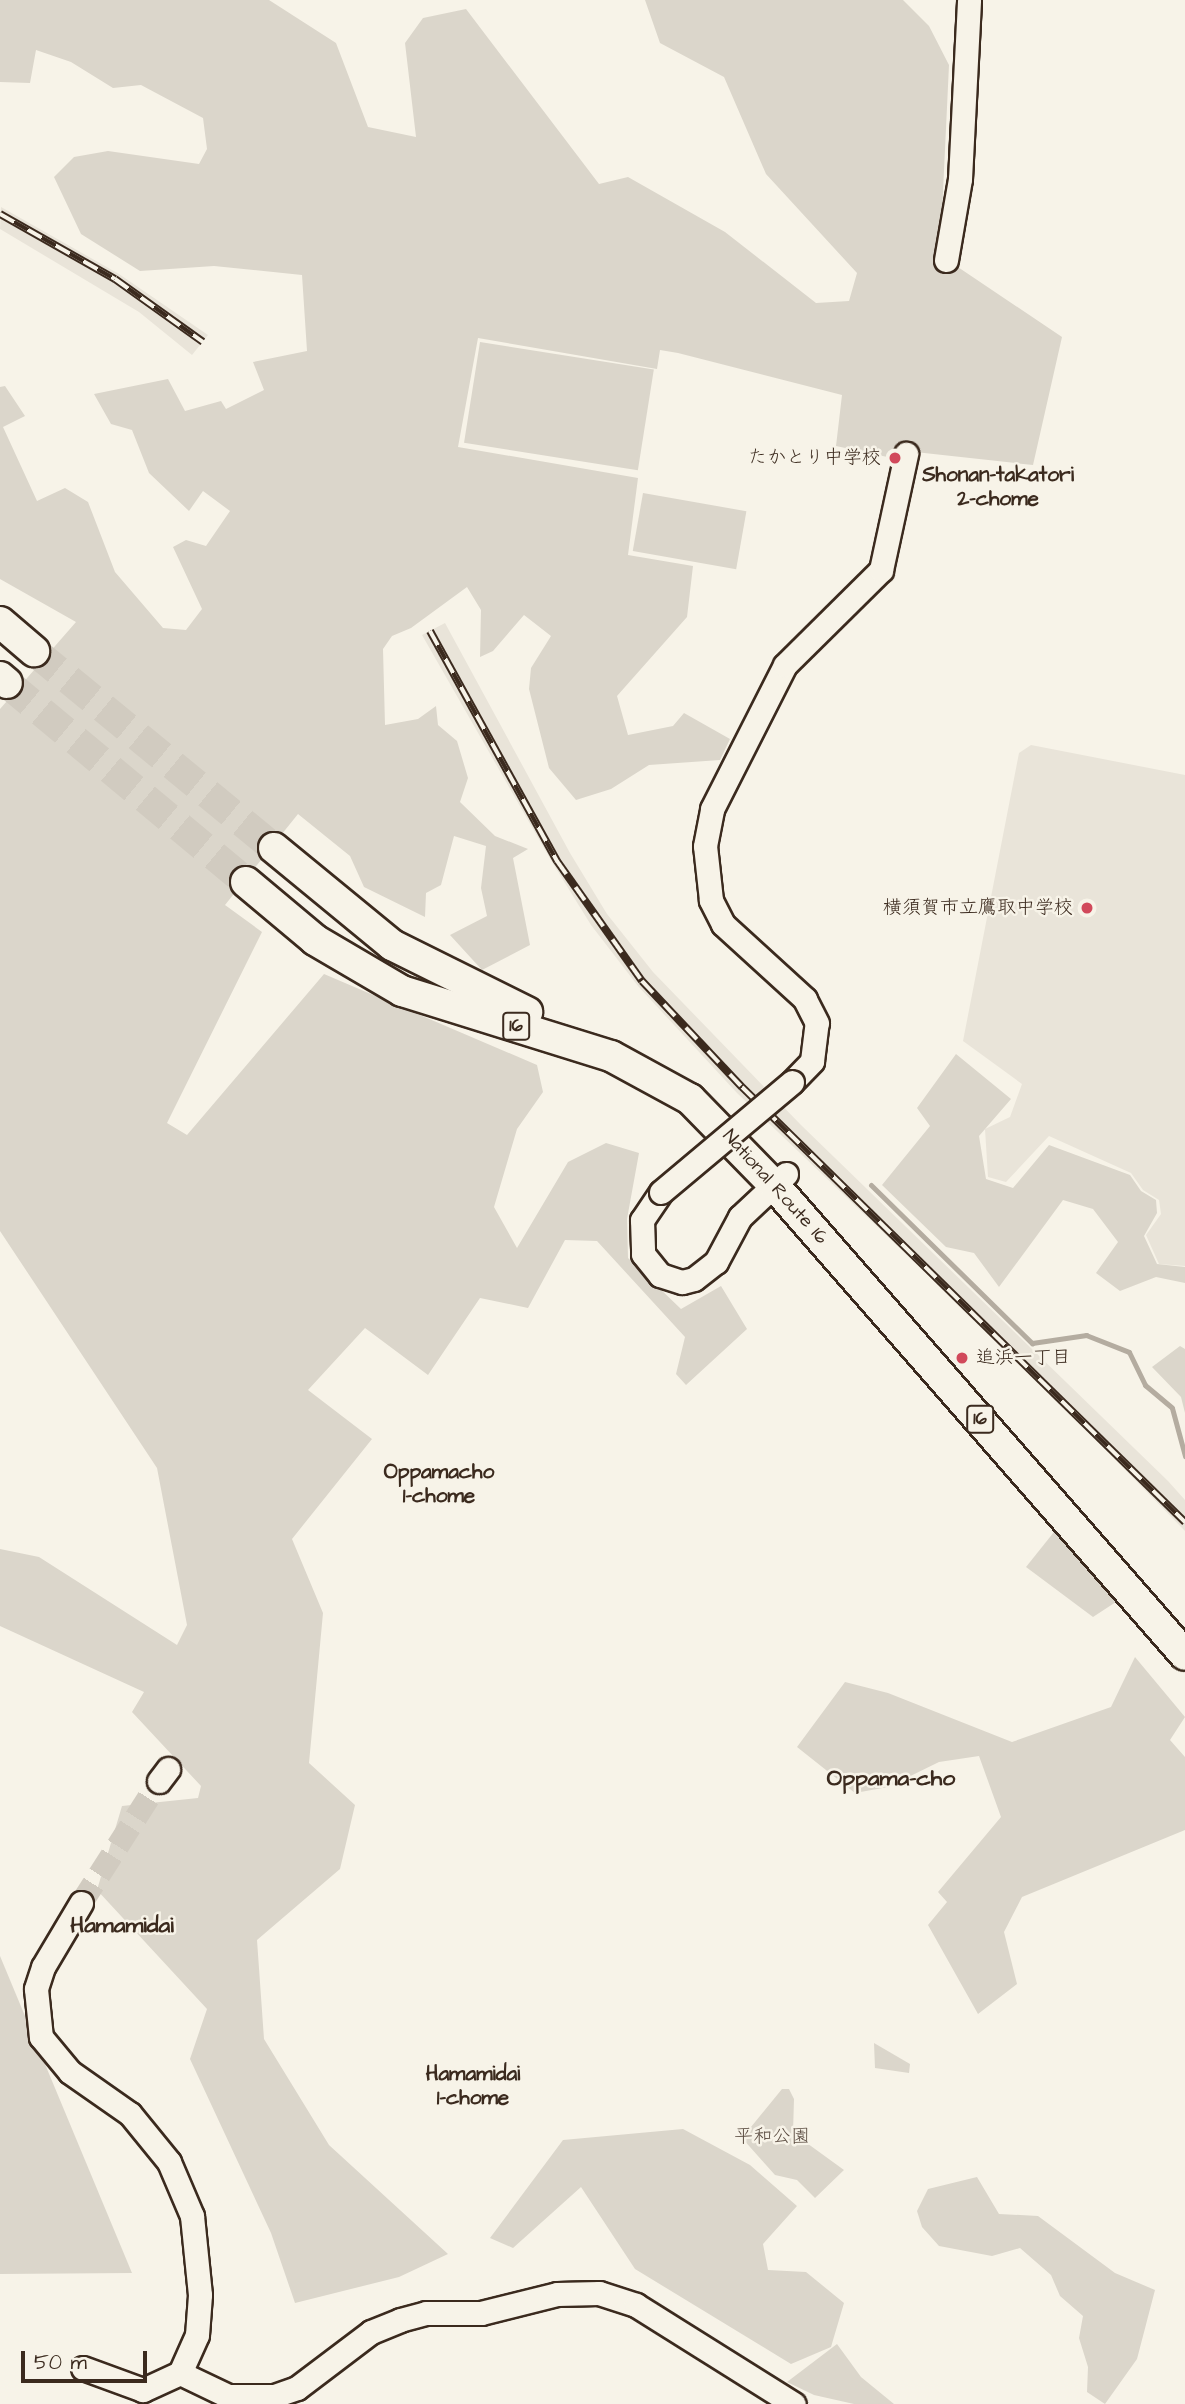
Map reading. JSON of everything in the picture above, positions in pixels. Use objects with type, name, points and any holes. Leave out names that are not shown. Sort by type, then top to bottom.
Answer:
[{"type":"highway","points":[[0,622],[34,650]]},
{"type":"highway","name":"National Route 16","points":[[274,848],[392,945],[503,1003],[618,1043],[682,1075],[722,1104],[780,1179],[1185,1655]]},
{"type":"highway","name":"National Route 16","points":[[246,882],[315,940],[358,969],[402,991],[611,1056],[671,1087],[716,1121],[780,1179],[1185,1628]]},
{"type":"street","points":[[946,260],[960,179],[969,0]]},
{"type":"street","points":[[780,1179],[740,1217],[716,1262],[694,1279],[682,1282],[660,1275],[643,1254],[642,1220],[661,1192],[792,1082],[812,1061],[817,1023],[805,999],[723,924],[708,891],[705,846],[716,799],[785,665],[881,570],[906,454]]},
{"type":"street","points":[[80,1903],[43,1967],[36,2011],[41,2037],[53,2055],[130,2114],[157,2145],[183,2189],[198,2241],[200,2319],[192,2353],[180,2373],[143,2389],[83,2368]]},
{"type":"street","points":[[180,2373],[228,2396],[274,2396],[297,2388],[371,2332],[400,2320],[426,2314],[481,2313],[557,2294],[589,2293],[636,2305],[794,2404]]},
{"type":"shaded area","points":[[1,207],[119,274],[208,335],[192,355],[139,312],[0,229]]},
{"type":"shaded area","points":[[445,623],[570,853],[607,914],[653,972],[801,1125],[1168,1481],[1185,1500],[1185,1531],[1034,1376],[737,1093],[638,986],[591,925],[552,862],[422,635]]},
{"type":"shaded area","name":"横須賀市立鷹取中学校","points":[[1031,745],[1185,775],[1185,1266],[1159,1264],[1146,1235],[1161,1214],[1159,1200],[1143,1190],[1131,1173],[1049,1136],[1006,1182],[988,1177],[985,1129],[1010,1117],[1022,1084],[963,1041],[1019,753]]},
{"type":"green space","points":[[0,0],[269,0],[336,43],[368,127],[416,137],[405,43],[423,18],[466,9],[599,184],[628,177],[725,232],[816,303],[849,301],[857,273],[766,174],[724,77],[660,43],[645,0],[903,0],[929,26],[949,65],[940,255],[1062,337],[1033,465],[906,451],[892,458],[836,446],[842,395],[678,353],[660,350],[657,369],[478,338],[458,447],[638,478],[628,555],[693,566],[687,617],[617,696],[628,735],[673,726],[684,713],[730,739],[720,760],[649,765],[611,789],[576,800],[549,768],[529,689],[531,668],[551,636],[524,615],[493,651],[480,657],[481,610],[467,587],[411,628],[392,636],[383,649],[385,725],[418,719],[436,706],[438,725],[457,741],[468,778],[460,802],[495,836],[528,849],[513,858],[530,945],[482,970],[450,935],[487,916],[481,888],[486,846],[454,836],[441,885],[426,893],[425,917],[364,887],[350,856],[298,814],[225,905],[262,932],[167,1123],[187,1135],[324,974],[537,1065],[543,1092],[517,1129],[494,1207],[517,1248],[568,1162],[606,1143],[639,1153],[627,1219],[628,1258],[681,1309],[721,1286],[747,1329],[686,1385],[676,1374],[685,1337],[597,1241],[565,1240],[528,1308],[480,1298],[428,1375],[365,1328],[308,1390],[372,1439],[292,1539],[323,1613],[309,1763],[355,1805],[340,1869],[257,1940],[264,2039],[329,2145],[448,2254],[399,2277],[295,2303],[271,2233],[190,2059],[207,2009],[97,1890],[122,1806],[198,1798],[201,1786],[132,1712],[144,1692],[0,1626],[0,1549],[39,1557],[177,1645],[187,1625],[157,1468],[0,1231],[0,709],[76,622],[0,579],[0,387],[5,386],[25,416],[3,427],[37,501],[65,488],[88,502],[115,572],[163,628],[186,630],[202,609],[173,547],[186,540],[206,546],[230,511],[203,491],[189,511],[149,473],[132,430],[111,424],[94,394],[168,379],[185,411],[221,401],[226,409],[264,390],[253,362],[307,351],[302,275],[214,266],[140,271],[81,234],[54,177],[74,157],[108,151],[199,164],[207,149],[203,118],[141,85],[113,88],[71,62],[36,50],[30,83],[0,82]]},
{"type":"green space","points":[[480,342],[654,370],[638,470],[464,443]]},
{"type":"green space","points":[[643,493],[746,511],[736,569],[633,551]]},
{"type":"green space","points":[[956,1054],[1011,1099],[979,1136],[986,1179],[1013,1188],[1049,1145],[1130,1175],[1141,1191],[1156,1200],[1157,1213],[1144,1236],[1157,1264],[1185,1267],[1185,1283],[1156,1277],[1120,1291],[1096,1273],[1118,1242],[1093,1209],[1063,1200],[999,1287],[974,1253],[946,1247],[882,1185],[930,1126],[917,1108]]},
{"type":"green space","points":[[1180,1346],[1185,1349],[1185,1413],[1181,1397],[1152,1367]]},
{"type":"green space","points":[[1058,1527],[1119,1600],[1093,1617],[1026,1567]]},
{"type":"green space","points":[[1135,1657],[1185,1717],[1170,1740],[1185,1757],[1185,1830],[1022,1897],[1004,1932],[1017,1984],[978,2014],[928,1925],[947,1902],[938,1892],[1001,1817],[979,1756],[939,1762],[888,1787],[855,1793],[797,1747],[845,1682],[888,1693],[1012,1742],[1111,1707]]},
{"type":"green space","points":[[0,1956],[132,2273],[0,2274]]},
{"type":"green space","points":[[874,2043],[910,2064],[909,2073],[875,2068]]},
{"type":"green space","name":"平和公園","points":[[782,2089],[789,2089],[794,2099],[793,2133],[844,2170],[815,2198],[797,2180],[775,2175],[742,2138]]},
{"type":"green space","points":[[683,2129],[750,2165],[797,2206],[763,2244],[768,2270],[806,2272],[844,2303],[831,2347],[791,2364],[635,2269],[581,2187],[513,2248],[490,2238],[563,2140]]},
{"type":"green space","points":[[977,2177],[999,2214],[1038,2216],[1115,2273],[1155,2290],[1137,2359],[1105,2404],[1087,2392],[1088,2367],[1079,2338],[1083,2316],[1060,2296],[1051,2275],[1020,2248],[992,2256],[939,2246],[922,2227],[917,2211],[928,2189]]},
{"type":"green space","points":[[837,2344],[861,2377],[894,2404],[854,2404],[814,2395],[787,2382]]},
{"type":"waterway","points":[[871,1185],[1032,1343],[1086,1335],[1129,1352],[1145,1385],[1172,1408],[1185,1456]]},
{"type":"tunnel","points":[[34,651],[274,848]]},
{"type":"tunnel","points":[[7,683],[246,882]]},
{"type":"tunnel","points":[[81,1903],[159,1781]]},
{"type":"railway","points":[[0,214],[115,279],[203,342]]},
{"type":"railway","points":[[430,631],[557,861],[642,981],[742,1087],[1185,1522]]},
{"type":"place","name":"たかとり中学校","points":[[895,458]]},
{"type":"place","name":"横須賀市立鷹取中学校","points":[[1087,908]]},
{"type":"place","name":"追浜一丁目","points":[[962,1358]]},
{"type":"district","name":"Shonan-takatori 2-chome","points":[[998,487]]},
{"type":"district","name":"Oppamacho 1-chome","points":[[439,1484]]},
{"type":"district","name":"Oppama-cho","points":[[891,1778]]},
{"type":"district","name":"Hamamidai","points":[[122,1925]]},
{"type":"district","name":"Hamamidai 1-chome","points":[[473,2086]]}]
